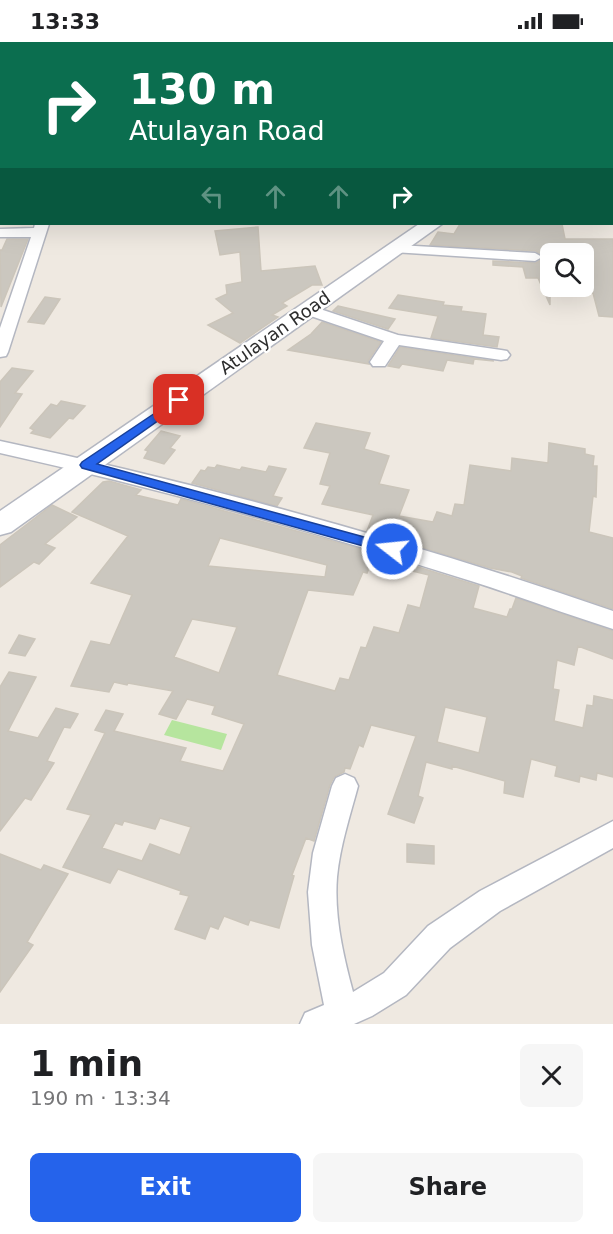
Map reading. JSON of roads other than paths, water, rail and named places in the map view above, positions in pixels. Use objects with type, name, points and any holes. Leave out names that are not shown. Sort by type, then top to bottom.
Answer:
[{"type":"main road","name":"Atulayan Road","points":[[0,525],[431,225]]},
{"type":"street","points":[[0,233],[41,228],[0,352]]},
{"type":"street","points":[[398,249],[535,257]]},
{"type":"street","points":[[308,310],[394,339],[501,355]]},
{"type":"street","points":[[379,362],[394,339]]},
{"type":"street","points":[[0,447],[87,465],[330,531],[452,567],[613,621]]},
{"type":"street","points":[[345,786],[330,838],[323,878],[332,977],[329,1019],[362,1005],[395,984],[439,937],[490,901],[613,834]]}]
